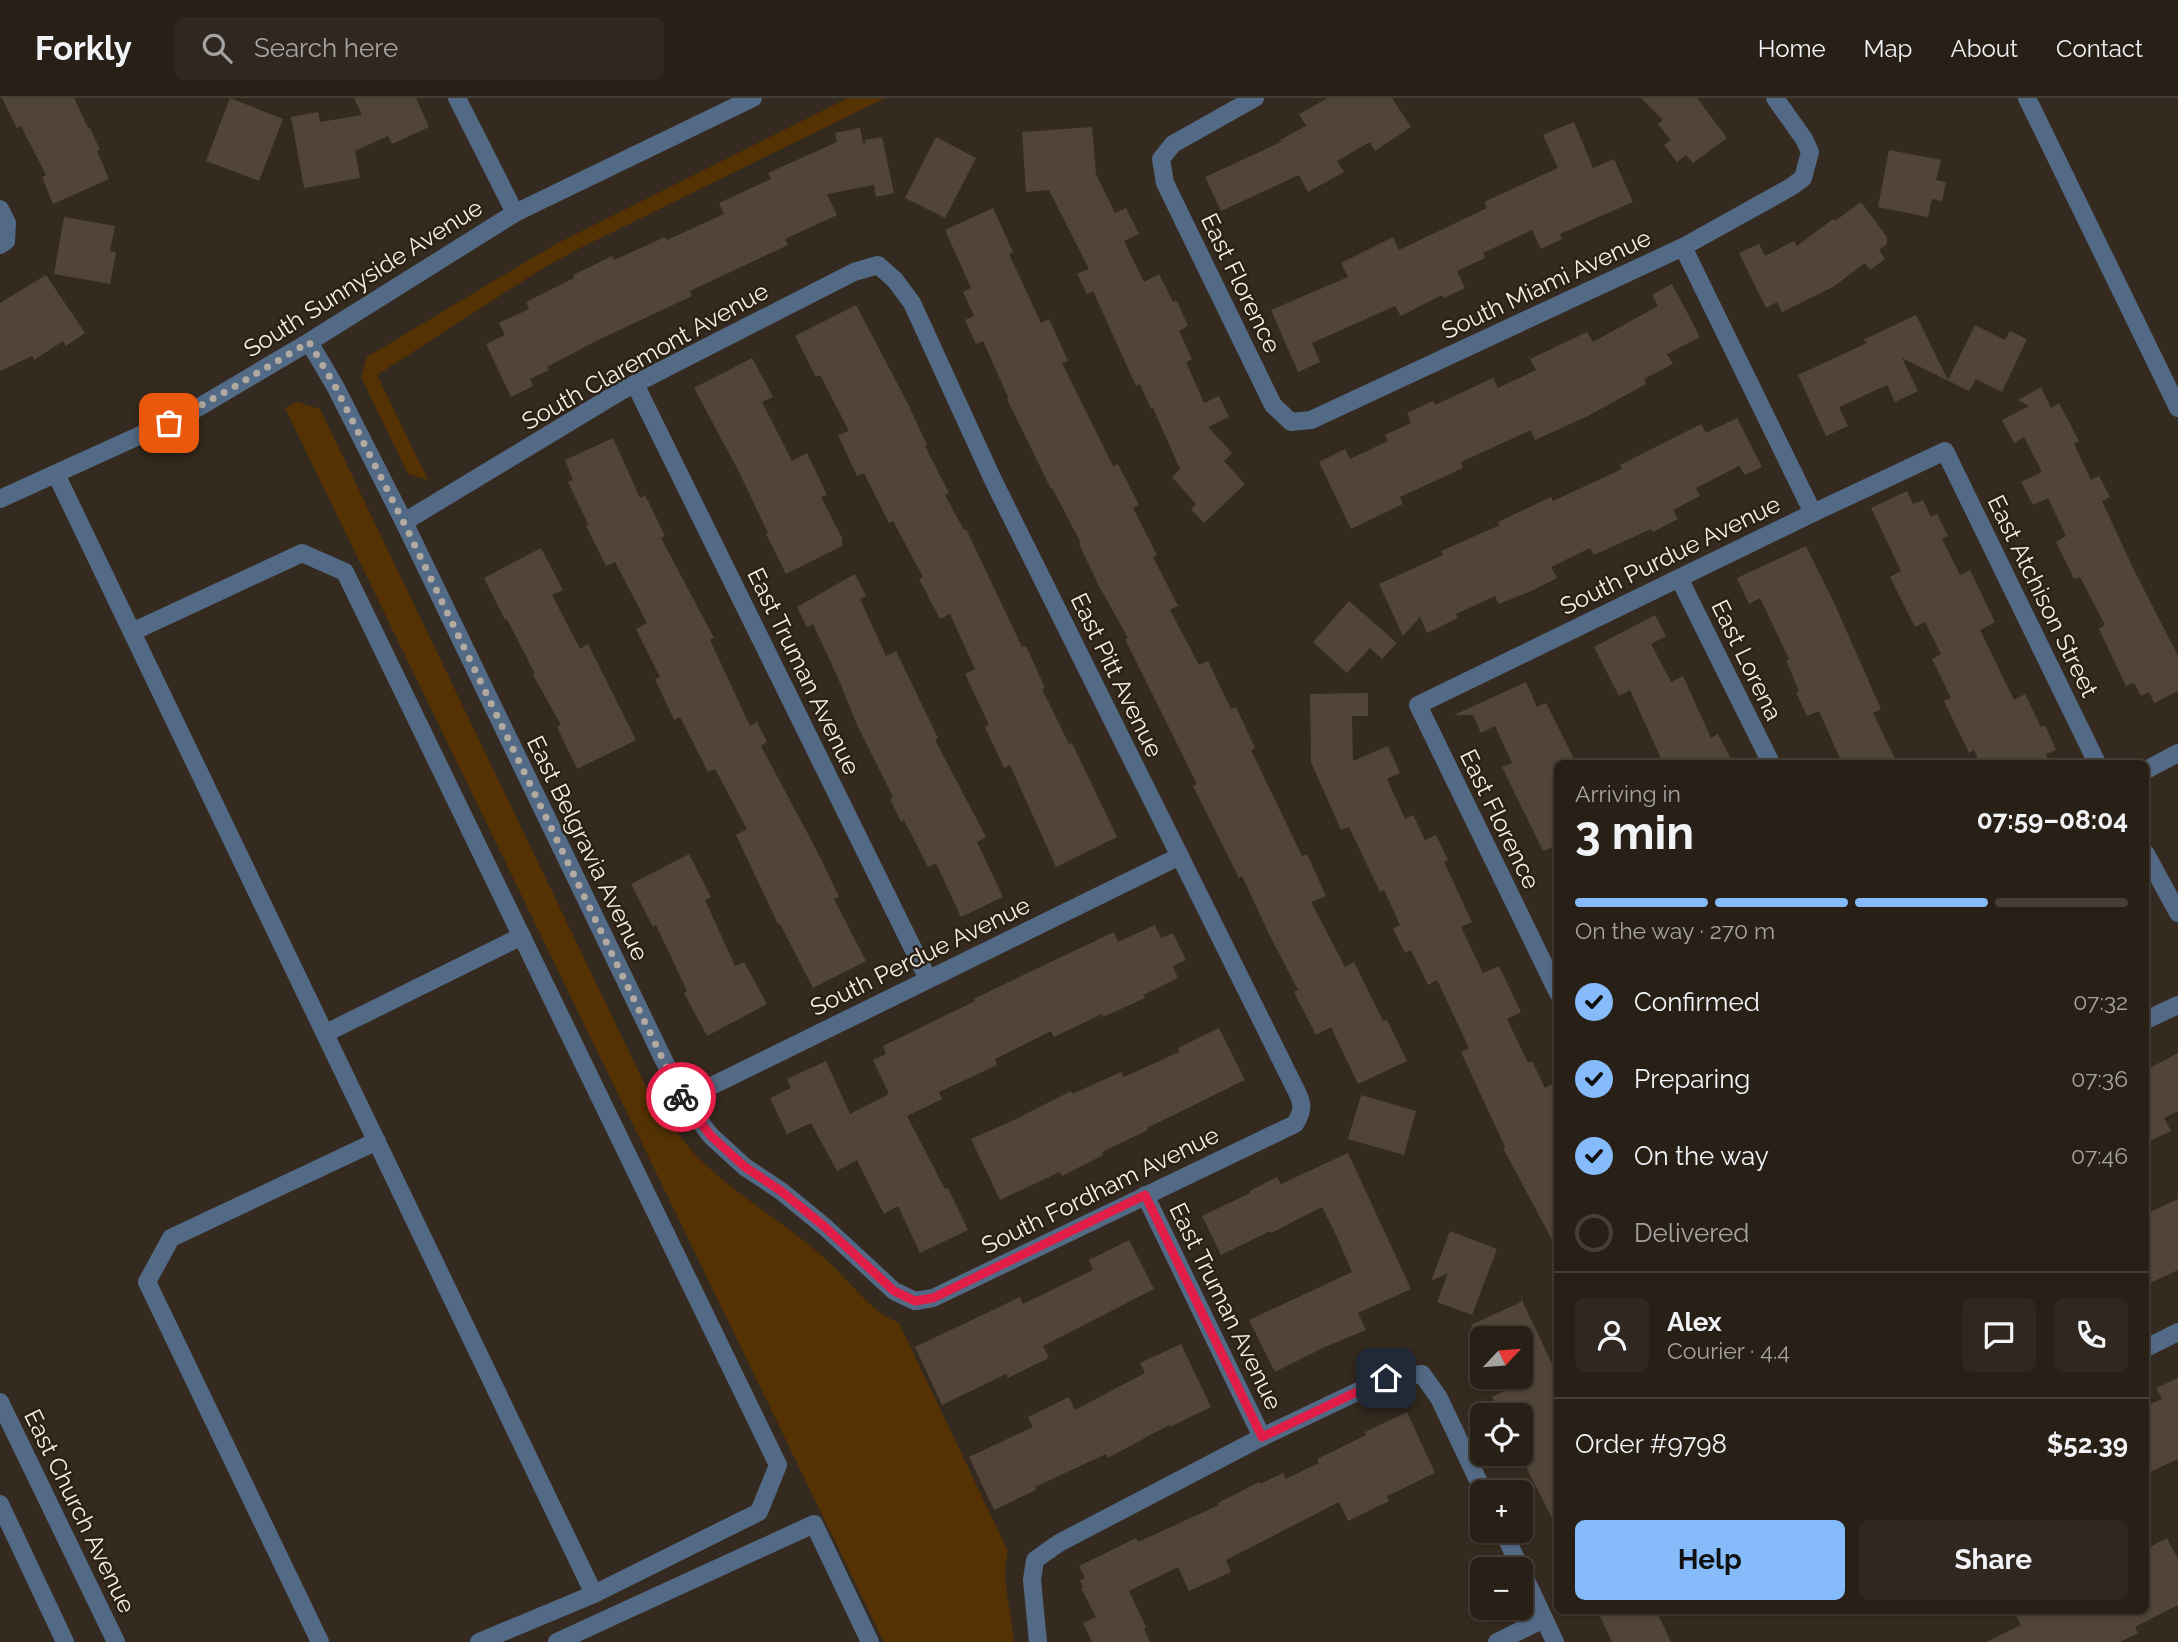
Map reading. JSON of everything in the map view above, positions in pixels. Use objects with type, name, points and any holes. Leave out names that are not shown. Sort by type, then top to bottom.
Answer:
[{"type":"street","points":[[457,98],[515,213]]},
{"type":"street","name":"South Sunnyside Avenue","points":[[0,499],[189,413],[309,342],[515,213],[753,98]]},
{"type":"street","name":"East Florence","points":[[1255,98],[1173,144],[1161,159],[1165,183],[1273,405],[1291,422]]},
{"type":"street","name":"South Miami Avenue","points":[[1291,422],[1311,421],[1683,247],[1791,187],[1803,178],[1810,152],[1804,139],[1774,98]]},
{"type":"street","points":[[2027,98],[2178,408]]},
{"type":"street","points":[[0,209],[7,223],[3,243]]},
{"type":"street","points":[[1683,247],[1813,513]]},
{"type":"street","name":"South Claremont Avenue","points":[[404,523],[635,384],[854,272],[878,265]]},
{"type":"street","name":"East Pitt Avenue","points":[[878,265],[895,280],[912,303],[993,480],[1293,1084],[1302,1103],[1301,1114]]},
{"type":"street","name":"East Belgravia Avenue","points":[[309,342],[335,386],[404,523],[683,1100],[711,1136],[745,1167],[781,1191],[825,1227],[894,1291],[915,1301]]},
{"type":"street","name":"East Truman Avenue","points":[[635,384],[928,979]]},
{"type":"street","name":"South Purdue Avenue","points":[[1418,705],[1945,451]]},
{"type":"street","name":"East Atchison Street","points":[[1945,451],[2096,760]]},
{"type":"street","points":[[57,474],[594,1594]]},
{"type":"street","points":[[132,632],[302,553],[345,572],[778,1465],[759,1512],[594,1594],[479,1642]]},
{"type":"street","name":"East Lorena","points":[[1679,578],[1770,760]]},
{"type":"street","name":"East Florence","points":[[1418,705],[1554,985]]},
{"type":"street","points":[[2149,768],[2178,753]]},
{"type":"street","name":"South Perdue Avenue","points":[[683,1100],[1180,856]]},
{"type":"street","points":[[2149,860],[2178,913]]},
{"type":"street","points":[[326,1033],[522,936]]},
{"type":"street","points":[[2149,1019],[2178,1005]]},
{"type":"street","name":"South Fordham Avenue","points":[[915,1301],[933,1298],[1295,1124],[1301,1114]]},
{"type":"street","points":[[320,1642],[147,1282],[171,1238],[377,1141]]},
{"type":"street","name":"East Truman Avenue","points":[[1145,1195],[1262,1437]]},
{"type":"street","points":[[2149,1346],[2178,1332]]},
{"type":"street","points":[[1038,1642],[1032,1580],[1035,1560],[1059,1543],[1262,1437],[1386,1378],[1422,1374],[1439,1398],[1478,1480]]},
{"type":"street","name":"East Church Avenue","points":[[0,1402],[116,1642]]},
{"type":"street","points":[[0,1503],[65,1642]]},
{"type":"street","points":[[557,1642],[587,1636],[814,1524],[870,1642]]},
{"type":"street","points":[[1509,1543],[1555,1642]]},
{"type":"street","points":[[1497,1642],[1544,1619]]},
{"type":"shaded area","points":[[848,98],[885,98],[576,250],[540,270],[377,375],[428,480],[408,474],[361,377],[367,357],[554,245]]},
{"type":"shaded area","points":[[297,402],[320,409],[646,1087],[681,1137],[709,1168],[814,1249],[879,1312],[899,1323],[1008,1551],[1005,1574],[1014,1642],[884,1642],[285,408]]},
{"type":"building","points":[[2,98],[74,98],[100,150],[97,151],[109,179],[53,204],[42,177],[46,175],[21,126],[17,128]]},
{"type":"building","points":[[230,98],[283,119],[259,181],[206,161]]},
{"type":"building","points":[[354,98],[416,98],[429,127],[392,144],[388,136],[355,151],[360,178],[304,188],[291,117],[318,112],[320,122],[362,115]]},
{"type":"building","points":[[1328,98],[1392,98],[1411,127],[1375,151],[1370,142],[1337,161],[1344,172],[1308,192],[1299,175],[1221,211],[1205,177],[1281,142],[1280,140],[1306,126],[1299,114]]},
{"type":"building","points":[[1641,98],[1697,98],[1727,138],[1693,163],[1686,155],[1677,162],[1664,145],[1671,140],[1658,124],[1663,120]]},
{"type":"building","points":[[1574,122],[1593,168],[1614,159],[1633,202],[1560,234],[1562,239],[1541,249],[1532,230],[1483,253],[1485,258],[1457,271],[1465,288],[1444,298],[1442,295],[1401,316],[1395,306],[1312,343],[1320,362],[1298,372],[1271,310],[1348,277],[1341,263],[1393,237],[1399,250],[1487,208],[1484,202],[1558,168],[1543,135]]},
{"type":"building","points":[[1092,127],[1096,174],[1115,213],[1126,208],[1139,234],[1124,241],[1144,282],[1159,274],[1173,302],[1177,301],[1188,326],[1179,331],[1192,359],[1186,362],[1204,403],[1219,396],[1229,417],[1208,427],[1232,453],[1224,461],[1245,484],[1204,523],[1191,509],[1196,504],[1172,477],[1180,469],[1153,408],[1151,409],[1140,384],[1136,386],[1093,291],[1087,294],[1077,274],[1089,269],[1049,190],[1026,192],[1022,132]]},
{"type":"building","points":[[860,128],[863,143],[866,143],[865,140],[882,137],[894,193],[876,197],[874,185],[827,194],[837,215],[785,239],[788,245],[690,291],[692,296],[547,367],[549,370],[530,379],[533,386],[511,397],[486,344],[505,335],[499,323],[529,309],[526,302],[612,256],[614,260],[724,214],[719,203],[771,179],[768,173],[837,142],[835,133]]},
{"type":"building","points":[[936,137],[976,158],[945,218],[905,198]]},
{"type":"building","points":[[1889,150],[1941,160],[1936,180],[1946,182],[1942,201],[1932,199],[1928,217],[1878,207]]},
{"type":"building","points":[[1861,202],[1887,237],[1887,244],[1879,250],[1885,259],[1870,270],[1865,263],[1833,287],[1782,312],[1777,302],[1766,308],[1739,253],[1759,244],[1765,256],[1794,241],[1797,246]]},
{"type":"building","points":[[993,208],[1013,252],[1009,254],[1041,323],[1049,319],[1068,361],[1062,363],[1113,466],[1118,464],[1139,505],[1133,508],[1157,555],[1153,557],[1178,606],[1170,610],[1199,665],[1208,661],[1231,709],[1236,707],[1255,748],[1251,750],[1302,856],[1307,854],[1326,896],[1311,902],[1345,967],[1354,962],[1383,1021],[1387,1020],[1407,1061],[1358,1084],[1331,1027],[1316,1035],[1294,992],[1298,990],[1242,876],[1239,878],[1193,786],[1197,784],[1125,639],[1128,638],[1099,586],[1079,544],[1081,543],[1007,399],[983,341],[976,344],[965,320],[974,316],[963,292],[971,288],[945,230]]},
{"type":"building","points":[[64,217],[115,226],[110,251],[116,252],[110,284],[54,274]]},
{"type":"building","points":[[46,275],[85,333],[66,346],[63,341],[34,360],[32,356],[0,371],[0,303]]},
{"type":"building","points":[[1672,284],[1700,337],[1667,354],[1673,364],[1644,379],[1646,384],[1588,416],[1535,440],[1531,430],[1461,462],[1463,468],[1400,497],[1403,504],[1351,529],[1319,462],[1345,449],[1350,459],[1388,441],[1385,435],[1411,423],[1407,413],[1433,401],[1435,405],[1493,378],[1498,388],[1536,370],[1530,359],[1587,332],[1593,342],[1658,306],[1652,295]]},
{"type":"building","points":[[856,305],[908,404],[927,445],[925,446],[949,493],[945,495],[964,530],[966,529],[1022,647],[1026,646],[1045,688],[1042,689],[1069,744],[1072,743],[1117,837],[1056,867],[1010,765],[1004,768],[985,727],[989,725],[965,674],[975,669],[950,614],[940,619],[919,579],[923,577],[893,521],[889,523],[864,473],[857,476],[838,435],[849,431],[820,375],[816,377],[795,336]]},
{"type":"building","points":[[1916,315],[1948,380],[1975,325],[2005,340],[2010,331],[2027,339],[2002,392],[1976,379],[1969,391],[1902,358],[1918,391],[1895,402],[1887,385],[1839,407],[1848,426],[1826,436],[1798,375],[1867,343],[1863,340]]},
{"type":"building","points":[[752,358],[773,397],[762,402],[792,461],[807,453],[827,495],[821,497],[842,538],[842,546],[786,574],[738,470],[694,388]]},
{"type":"building","points":[[2041,387],[2051,408],[2059,403],[2079,441],[2074,444],[2091,480],[2099,476],[2110,497],[2102,501],[2178,656],[2178,691],[2154,703],[2149,692],[2141,696],[2134,683],[2126,686],[2099,629],[2105,625],[2080,577],[2074,579],[2056,542],[2066,536],[2048,498],[2033,505],[2021,482],[2042,472],[2024,437],[2014,443],[2002,420],[2029,406],[2018,400]]},
{"type":"building","points":[[1737,418],[1762,467],[1745,475],[1739,466],[1696,488],[1700,496],[1673,510],[1678,519],[1653,532],[1651,529],[1594,555],[1590,548],[1551,567],[1557,578],[1531,591],[1499,604],[1495,596],[1456,614],[1458,618],[1427,633],[1420,617],[1403,636],[1379,584],[1443,555],[1441,551],[1500,525],[1498,522],[1551,497],[1553,501],[1622,469],[1620,465],[1701,424],[1706,433]]},
{"type":"building","points":[[613,438],[640,498],[645,495],[665,536],[661,538],[714,638],[710,640],[750,726],[757,722],[767,742],[761,746],[818,853],[839,897],[834,899],[866,961],[813,988],[778,924],[736,835],[747,829],[715,769],[708,772],[680,717],[674,720],[655,679],[660,677],[636,629],[647,623],[615,562],[606,566],[568,482],[573,480],[565,460]]},
{"type":"building","points":[[1907,491],[1913,504],[1923,500],[1931,517],[1937,514],[1948,536],[1942,539],[1960,575],[1970,570],[1995,622],[1980,630],[2014,700],[2025,694],[2041,727],[2045,725],[2056,750],[2046,754],[2049,760],[1979,760],[1974,750],[1969,753],[1944,701],[1951,698],[1932,659],[1941,654],[1925,622],[1915,627],[1890,577],[1901,571],[1871,508]]},
{"type":"building","points":[[1806,546],[1881,709],[1873,713],[1896,760],[1841,760],[1819,711],[1807,716],[1796,692],[1799,691],[1786,660],[1789,659],[1760,598],[1749,604],[1737,578]]},
{"type":"building","points":[[541,548],[563,590],[552,595],[580,649],[588,644],[636,740],[577,769],[557,727],[561,725],[484,578]]},
{"type":"building","points":[[855,574],[866,596],[860,599],[886,656],[896,651],[938,738],[935,740],[986,837],[977,842],[1003,897],[961,917],[936,863],[928,867],[904,820],[901,822],[890,799],[893,797],[858,727],[813,624],[807,627],[797,607]]},
{"type":"building","points":[[1349,601],[1397,643],[1382,659],[1370,648],[1347,673],[1313,642]]},
{"type":"building","points":[[1655,615],[1666,636],[1651,644],[1671,682],[1683,676],[1711,738],[1718,734],[1731,760],[1662,760],[1630,690],[1619,696],[1594,647]]},
{"type":"building","points":[[1526,682],[1537,707],[1546,703],[1574,760],[1554,760],[1554,847],[1543,851],[1502,767],[1512,763],[1495,726],[1481,733],[1473,715],[1454,715]]},
{"type":"building","points":[[1368,693],[1368,716],[1352,716],[1353,761],[1388,746],[1400,773],[1387,779],[1405,819],[1413,815],[1425,840],[1436,835],[1448,860],[1444,862],[1472,922],[1461,927],[1483,973],[1499,966],[1521,1012],[1507,1019],[1528,1063],[1532,1061],[1545,1088],[1554,1083],[1554,1244],[1503,1148],[1505,1147],[1461,1052],[1469,1048],[1437,980],[1428,985],[1411,950],[1405,953],[1393,929],[1400,925],[1384,890],[1380,892],[1349,827],[1341,830],[1311,762],[1310,694]]},
{"type":"building","points":[[689,854],[711,897],[705,900],[735,966],[744,962],[767,1004],[707,1036],[684,993],[687,991],[656,925],[653,927],[631,884]]},
{"type":"building","points":[[1155,925],[1161,938],[1173,933],[1186,960],[1173,966],[1178,978],[1143,995],[1145,998],[1103,1017],[1102,1014],[1054,1037],[1051,1031],[995,1059],[997,1065],[939,1092],[942,1099],[907,1116],[945,1189],[948,1188],[968,1230],[920,1253],[898,1206],[884,1214],[857,1160],[837,1171],[811,1123],[787,1134],[770,1098],[791,1088],[787,1079],[826,1061],[850,1114],[889,1094],[873,1060],[886,1054],[883,1046],[1114,932],[1118,942]]},
{"type":"building","points":[[1219,1028],[1245,1080],[1147,1128],[1148,1130],[1102,1152],[1103,1155],[1062,1176],[1060,1172],[1000,1200],[971,1139],[1071,1091],[1072,1094],[1121,1072],[1124,1077],[1179,1052],[1178,1048]]},
{"type":"building","points":[[2178,1053],[2178,1111],[2164,1118],[2171,1131],[2149,1142],[2149,1068]]},
{"type":"building","points":[[1361,1095],[1416,1111],[1404,1155],[1348,1139]]},
{"type":"building","points":[[1348,1153],[1411,1289],[1358,1313],[1366,1330],[1275,1372],[1249,1320],[1352,1272],[1335,1233],[1322,1207],[1221,1255],[1202,1216],[1277,1177],[1281,1184]]},
{"type":"building","points":[[2178,1199],[2178,1270],[2149,1284],[2149,1213]]},
{"type":"building","points":[[1450,1231],[1497,1249],[1472,1315],[1437,1302],[1448,1273],[1431,1281]]},
{"type":"building","points":[[1129,1240],[1154,1289],[1043,1346],[1049,1358],[1008,1378],[1006,1374],[942,1405],[915,1347],[1020,1297],[1023,1304],[1093,1270],[1089,1260]]},
{"type":"building","points":[[1521,1298],[1554,1366],[1554,1522],[1526,1466],[1533,1466],[1533,1403],[1495,1403],[1492,1397],[1506,1390],[1533,1390],[1533,1326],[1471,1325],[1521,1302]]},
{"type":"building","points":[[1181,1344],[1211,1407],[1170,1427],[1169,1425],[1108,1458],[1106,1454],[1035,1487],[1036,1490],[994,1510],[969,1457],[1033,1427],[1028,1417],[1069,1397],[1075,1410],[1145,1373],[1140,1363]]},
{"type":"building","points":[[2178,1378],[2178,1459],[2149,1473],[2149,1405],[2162,1399],[2156,1388]]},
{"type":"building","points":[[1407,1412],[1435,1473],[1387,1496],[1389,1501],[1348,1521],[1339,1502],[1226,1560],[1231,1572],[1189,1591],[1178,1567],[1129,1591],[1150,1642],[1092,1642],[1083,1623],[1096,1617],[1081,1588],[1083,1587],[1080,1580],[1085,1578],[1079,1566],[1136,1538],[1138,1542],[1219,1505],[1218,1503],[1259,1482],[1260,1484],[1283,1473],[1286,1479],[1319,1463],[1317,1459],[1366,1435],[1365,1432]]},
{"type":"building","points":[[2167,1538],[2178,1559],[2178,1605],[2135,1627],[2138,1633],[2120,1642],[1986,1642],[2021,1625],[2016,1616],[2020,1614],[2149,1614],[2149,1547]]},
{"type":"building","points":[[1599,1614],[1658,1614],[1671,1642],[1612,1642]]},
{"type":"way so far","points":[[169,423],[309,342],[335,386],[404,523],[681,1097]]},
{"type":"route","points":[[681,1097],[711,1136],[745,1167],[781,1191],[825,1227],[894,1291],[915,1301],[933,1298],[1145,1195],[1262,1437],[1386,1378]]}]
